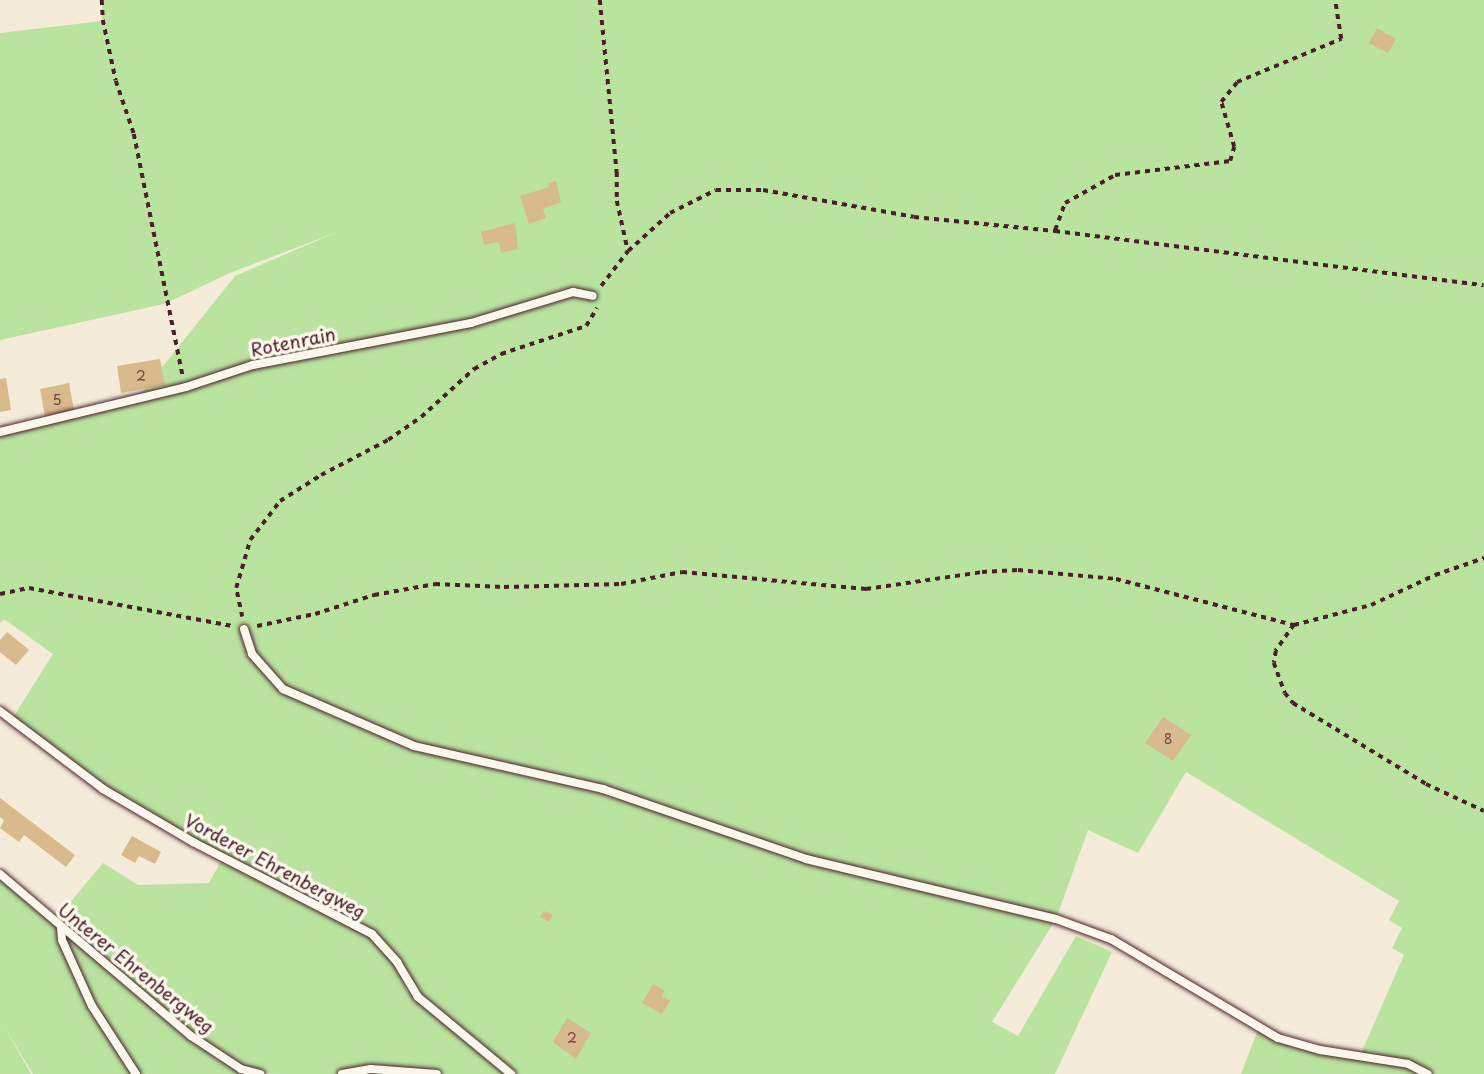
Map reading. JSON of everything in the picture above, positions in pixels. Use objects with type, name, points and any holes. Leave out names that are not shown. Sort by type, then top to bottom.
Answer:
[{"type":"lane","name":"Rotenrain","points":[[0,432],[186,387],[253,365],[471,323],[573,292],[593,296]]},
{"type":"lane","points":[[244,629],[252,654],[283,689],[414,746],[603,789],[806,859],[1056,919],[1111,939],[1164,967],[1278,1038],[1321,1050],[1408,1064],[1428,1074]]},
{"type":"lane","name":"Vorderer Ehrenbergweg","points":[[0,711],[103,789],[193,842],[372,934],[397,962],[418,997],[511,1074]]},
{"type":"lane","name":"Unterer Ehrenbergweg","points":[[0,874],[191,1037],[241,1069],[260,1074]]},
{"type":"lane","points":[[61,928],[62,940],[92,1006],[136,1074]]},
{"type":"lane","points":[[342,1074],[371,1069],[437,1074]]},
{"type":"path","points":[[102,0],[110,57],[134,134],[186,387]]},
{"type":"path","points":[[600,0],[617,172],[617,201],[628,251]]},
{"type":"path","points":[[1055,231],[1065,203],[1115,175],[1230,161],[1234,148],[1221,102],[1237,82],[1341,39],[1335,0]]},
{"type":"path","points":[[244,629],[236,588],[250,540],[280,501],[321,475],[388,440],[421,417],[474,369],[501,354],[586,326],[595,316],[597,306],[593,296],[628,251],[670,213],[716,190],[763,190],[914,217],[1055,231],[1484,285]]},
{"type":"path","points":[[0,594],[29,588],[244,629],[315,614],[374,595],[435,584],[504,587],[621,584],[682,572],[866,589],[982,572],[1018,570],[1116,579],[1294,625],[1371,605],[1435,575],[1484,558]]},
{"type":"path","points":[[1294,625],[1276,652],[1274,663],[1285,693],[1293,703],[1426,784],[1484,811]]},
{"type":"green space","points":[[102,0],[1484,0],[1484,1074],[1241,1074],[1259,1027],[1278,1038],[1360,1056],[1404,955],[1392,948],[1402,928],[1389,920],[1399,901],[1186,772],[1138,853],[1088,830],[1056,919],[992,1022],[1018,1036],[1076,936],[1112,952],[1055,1074],[510,1074],[418,997],[399,972],[407,990],[505,1074],[273,1074],[245,1070],[251,1074],[33,1074],[5,1028],[31,1074],[0,1074],[0,874],[127,978],[59,916],[103,863],[138,885],[209,883],[222,859],[372,934],[103,789],[12,719],[53,654],[4,619],[0,623],[0,435],[136,400],[235,276],[337,232],[230,273],[164,304],[0,340],[0,33],[102,21]]},
{"type":"building","points":[[1377,28],[1396,39],[1388,53],[1369,43]]},
{"type":"building","points":[[556,181],[561,202],[543,209],[546,218],[529,224],[520,196],[549,187],[548,183]]},
{"type":"building","points":[[515,223],[518,249],[501,253],[499,242],[484,245],[481,232]]},
{"type":"building","points":[[160,359],[165,385],[121,393],[117,366]]},
{"type":"building","points":[[6,378],[11,410],[0,412],[0,379]]},
{"type":"building","points":[[69,383],[74,410],[45,416],[40,389]]},
{"type":"building","points":[[7,632],[29,650],[16,665],[0,652],[0,640]]},
{"type":"building","points":[[1163,717],[1191,735],[1173,761],[1145,743]]},
{"type":"building","points":[[0,798],[75,855],[66,867],[24,835],[19,842],[0,828],[4,820],[0,817]]},
{"type":"building","points":[[132,836],[161,852],[155,864],[139,856],[135,863],[121,855]]},
{"type":"building","points":[[544,911],[553,915],[549,922],[540,917]]},
{"type":"building","points":[[653,984],[665,991],[662,996],[670,1001],[662,1014],[642,1003]]},
{"type":"building","points":[[567,1018],[591,1033],[576,1059],[553,1042]]}]
